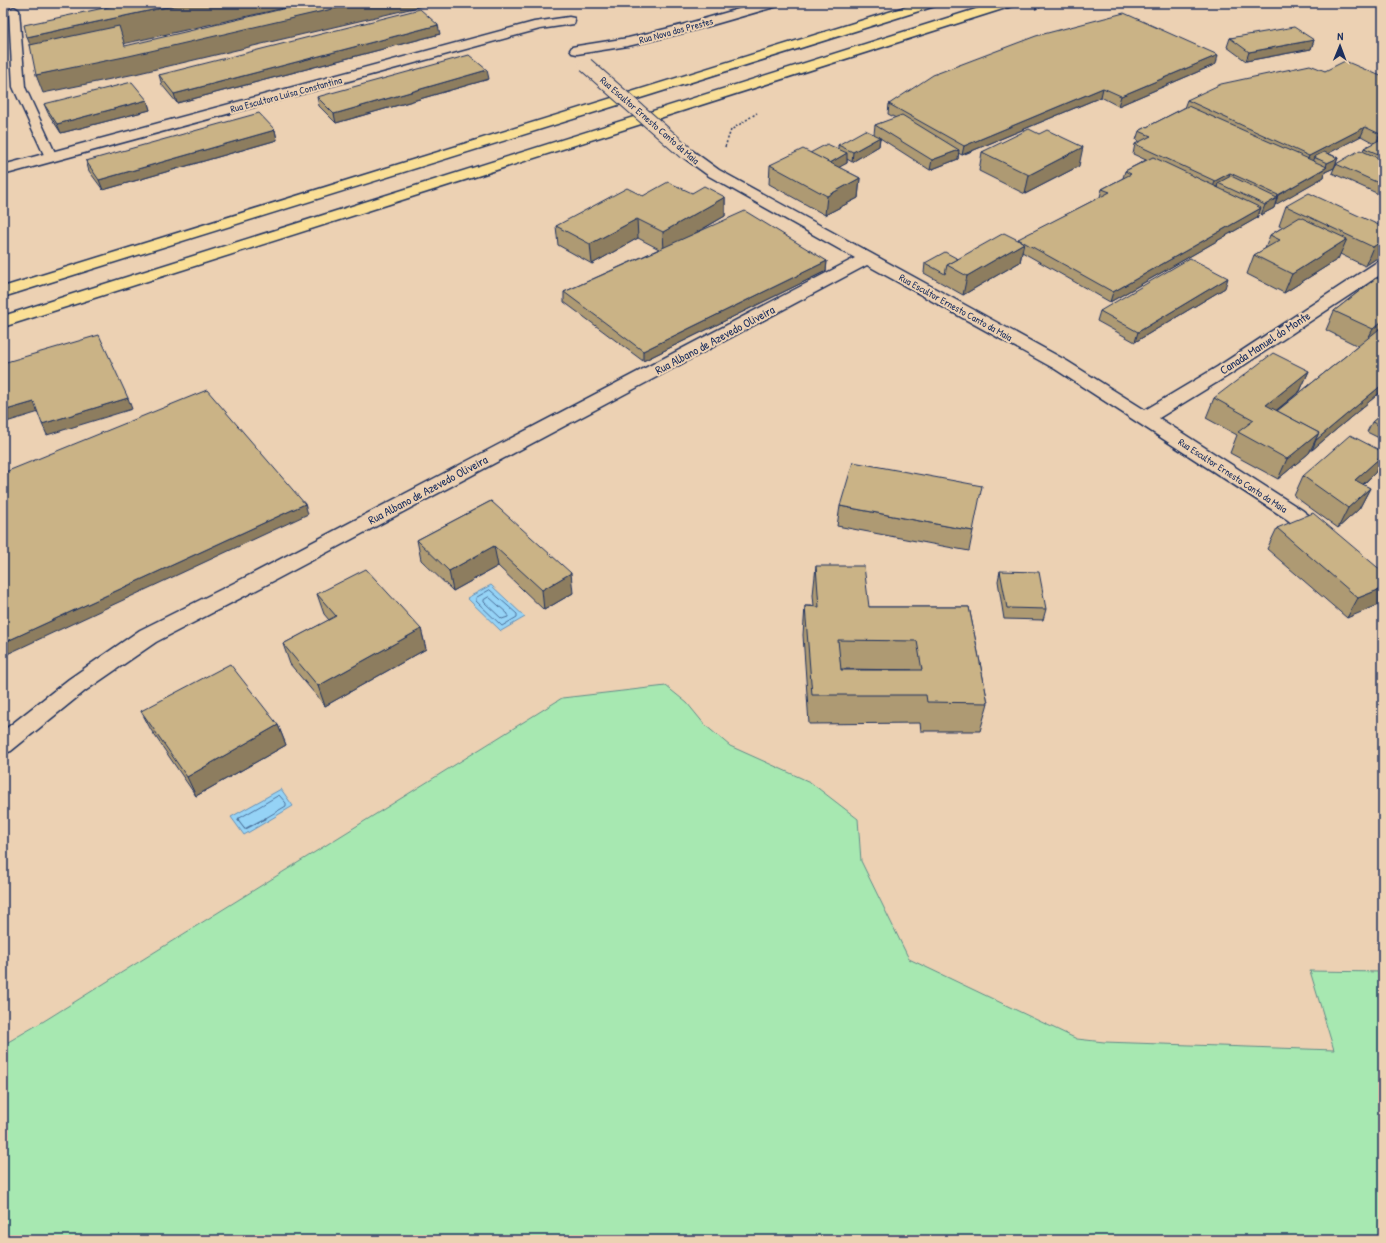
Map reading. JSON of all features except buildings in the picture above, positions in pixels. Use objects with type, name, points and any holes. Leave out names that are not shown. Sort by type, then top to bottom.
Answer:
[{"type":"highway","points":[[3,292],[931,3]]},
{"type":"highway","points":[[3,322],[1008,3]]},
{"type":"street","name":"Rua Nova dos Prestes","points":[[577,50],[635,41],[774,3]]},
{"type":"street","name":"Rua Escultor Ernesto Canto da Maia","points":[[570,15],[571,35],[577,50],[586,65],[685,152],[714,173],[1061,365],[1295,515],[1338,549]]},
{"type":"street","name":"Rua Escultora Luísa Constantina","points":[[3,170],[539,25],[570,15]]},
{"type":"street","name":"Rua Albano de Azevedo Oliveira","points":[[3,744],[77,685],[148,636],[297,560],[867,258]]},
{"type":"street","name":"Canada Manuel do Monte","points":[[1145,418],[1223,371],[1383,266]]},
{"type":"lane","points":[[14,10],[19,87],[51,157]]},
{"type":"green space","points":[[666,686],[687,703],[705,725],[730,746],[810,782],[858,819],[861,861],[909,959],[1077,1039],[1104,1042],[1334,1050],[1310,971],[1383,972],[1383,1240],[3,1240],[3,1045],[44,1021],[562,698]]},
{"type":"water","points":[[491,585],[525,617],[501,631],[467,598]]},
{"type":"water","points":[[281,789],[293,806],[244,835],[231,817]]}]
